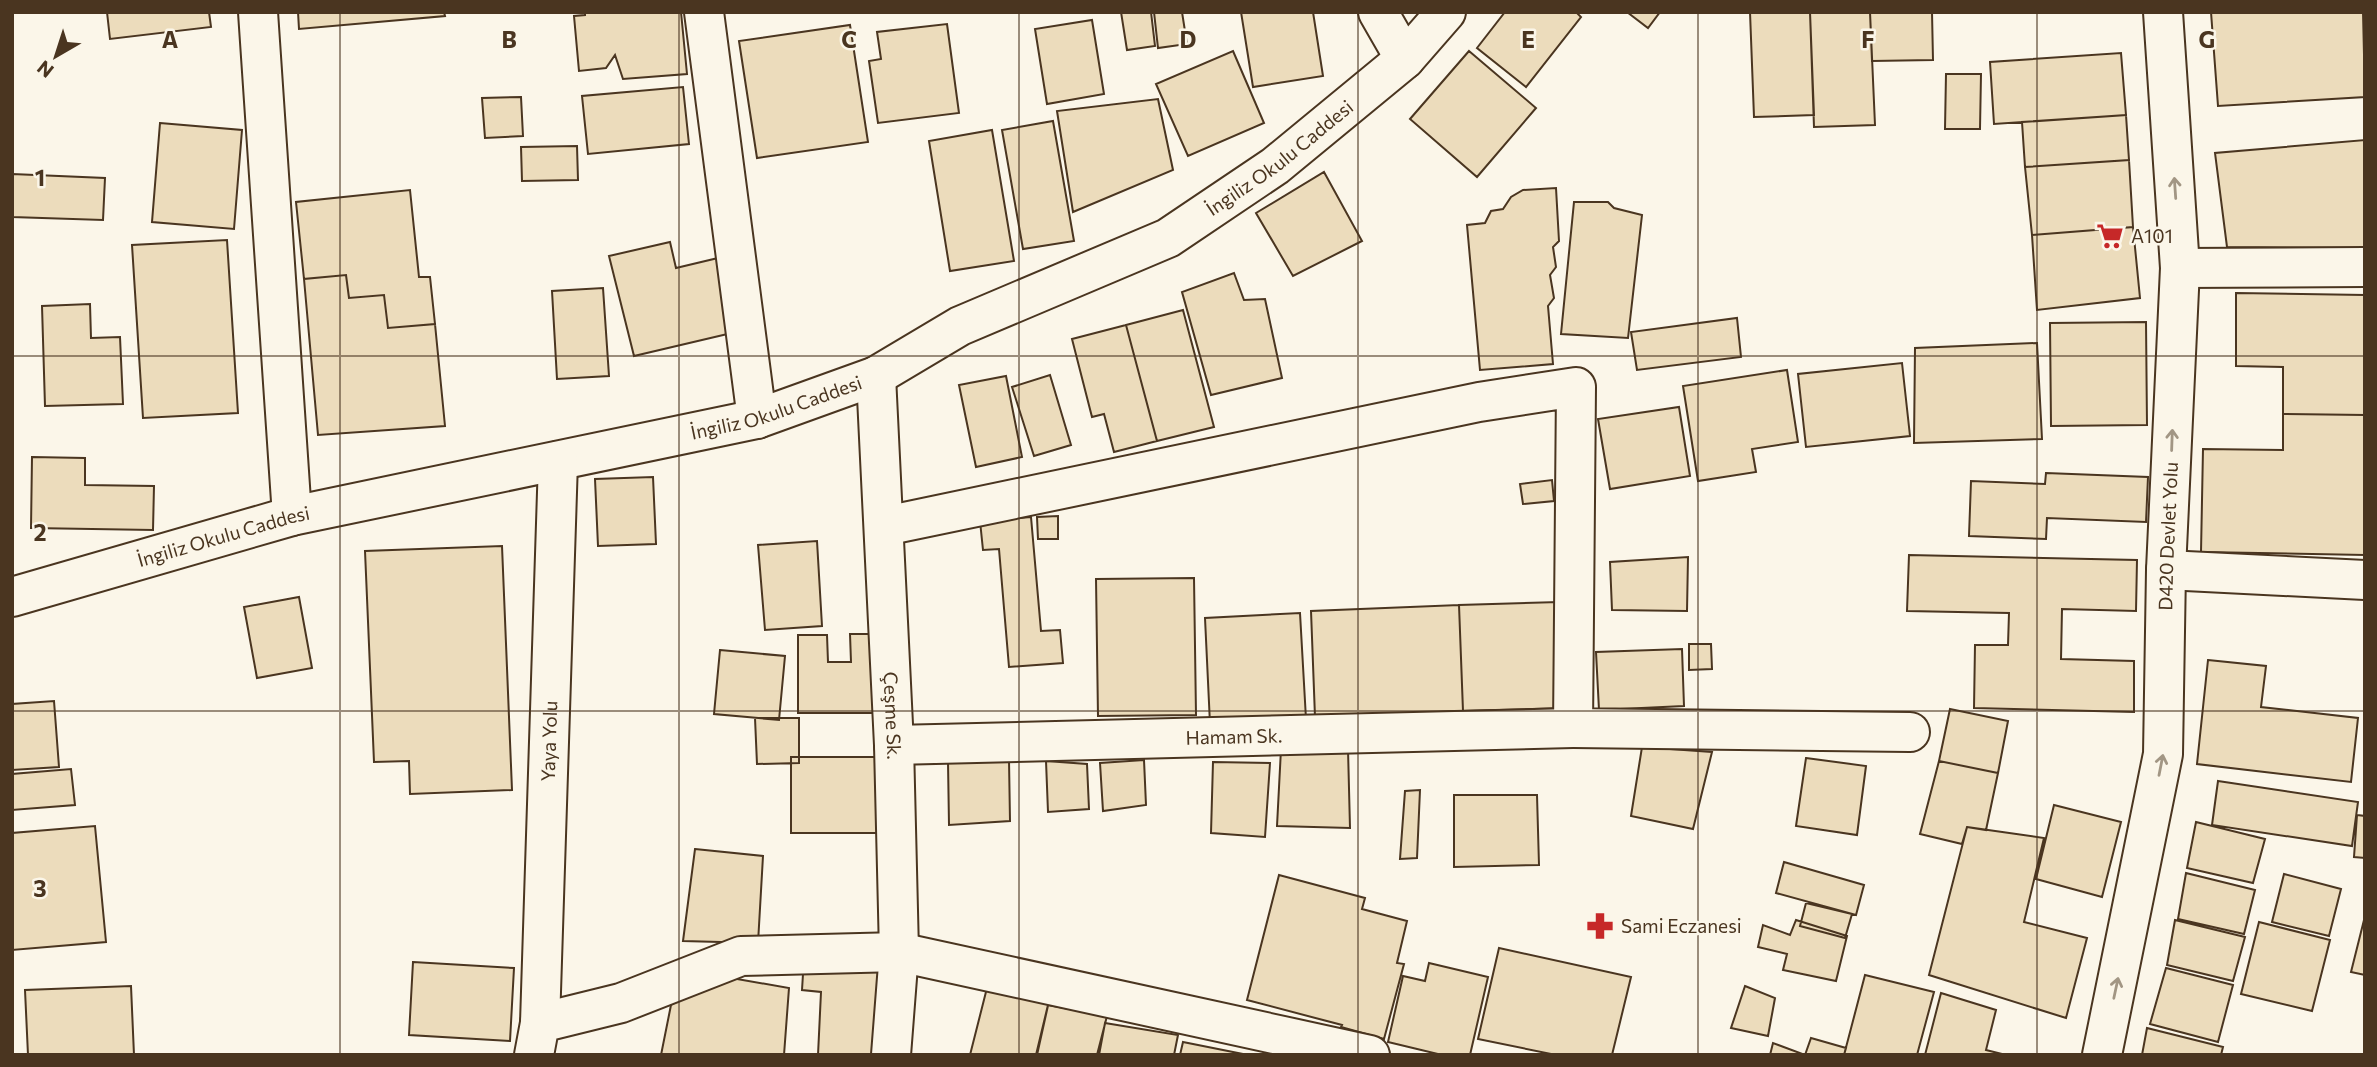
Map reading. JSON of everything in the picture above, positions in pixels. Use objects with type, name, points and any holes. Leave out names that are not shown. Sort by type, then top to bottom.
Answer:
[{"type":"street","points":[[258,12],[292,516]]},
{"type":"street","points":[[704,12],[757,419]]},
{"type":"street","points":[[1378,12],[1405,59]]},
{"type":"street","name":"İngiliz Okulu Caddesi","points":[[12,597],[292,516],[757,419],[876,376],[960,326],[1168,238],[1275,166],[1405,59],[1446,12]]},
{"type":"street","name":"D420 Devlet Yolu","points":[[2102,1055],[2164,754],[2166,570],[2180,268],[2163,12]]},
{"type":"street","points":[[2180,268],[2365,267]]},
{"type":"street","name":"Çeşme Sk.","points":[[876,376],[894,745],[899,952],[891,1055]]},
{"type":"street","points":[[885,526],[1479,402],[1576,387],[1573,728]]},
{"type":"street","name":"Yaya Yolu","points":[[537,1039],[558,461]]},
{"type":"street","points":[[2166,570],[2365,580]]},
{"type":"street","name":"Hamam Sk.","points":[[894,745],[1573,728],[1910,732]]},
{"type":"street","points":[[537,1039],[741,956],[899,952],[1370,1055]]},
{"type":"building","points":[[107,12],[209,12],[211,27],[110,39]]},
{"type":"building","points":[[298,12],[444,12],[445,16],[299,29]]},
{"type":"building","points":[[585,12],[681,12],[687,74],[623,79],[615,55],[606,68],[579,71],[574,16],[585,15]]},
{"type":"building","points":[[1121,12],[1151,12],[1155,46],[1127,50]]},
{"type":"building","points":[[1154,12],[1182,12],[1187,44],[1158,48]]},
{"type":"building","points":[[1241,12],[1313,12],[1323,76],[1253,87]]},
{"type":"building","points":[[1505,12],[1576,12],[1581,17],[1526,87],[1477,48]]},
{"type":"building","points":[[1627,12],[1660,12],[1648,28]]},
{"type":"building","points":[[1750,12],[1810,12],[1814,115],[1754,117]]},
{"type":"building","points":[[1810,12],[1870,12],[1875,125],[1814,127]]},
{"type":"building","points":[[1870,12],[1932,12],[1933,60],[1872,61]]},
{"type":"building","points":[[2211,12],[2363,12],[2365,97],[2218,106]]},
{"type":"building","points":[[1092,20],[1104,94],[1047,104],[1035,29]]},
{"type":"building","points":[[947,24],[959,113],[878,123],[869,61],[881,59],[877,32]]},
{"type":"building","points":[[850,25],[868,142],[757,158],[739,41]]},
{"type":"building","points":[[1233,51],[1264,123],[1188,156],[1156,84]]},
{"type":"building","points":[[1469,51],[1536,108],[1477,177],[1410,119]]},
{"type":"building","points":[[2121,53],[2126,115],[1994,124],[1990,62]]},
{"type":"building","points":[[1946,74],[1981,74],[1980,129],[1945,129]]},
{"type":"building","points":[[683,87],[689,144],[588,154],[582,96]]},
{"type":"building","points":[[521,97],[523,136],[485,138],[482,98]]},
{"type":"building","points":[[1158,99],[1173,170],[1073,212],[1057,111]]},
{"type":"building","points":[[2126,115],[2129,160],[2025,167],[2022,122]]},
{"type":"building","points":[[1053,121],[1074,241],[1023,249],[1002,130]]},
{"type":"building","points":[[160,123],[242,130],[234,229],[152,222]]},
{"type":"building","points":[[992,130],[1014,261],[950,271],[929,141]]},
{"type":"building","points":[[2365,140],[2365,248],[2227,247],[2215,153]]},
{"type":"building","points":[[577,146],[578,180],[522,181],[521,147]]},
{"type":"building","points":[[2129,160],[2133,227],[2032,235],[2025,167]]},
{"type":"building","points":[[1324,172],[1362,241],[1293,276],[1256,213]]},
{"type":"building","points":[[12,174],[105,178],[103,220],[12,217]]},
{"type":"building","points":[[1556,188],[1559,241],[1553,247],[1556,267],[1550,275],[1554,298],[1548,306],[1553,364],[1480,370],[1467,225],[1485,223],[1491,211],[1503,209],[1511,197],[1523,190]]},
{"type":"building","points":[[410,190],[419,277],[430,277],[435,324],[388,328],[384,295],[349,298],[346,275],[304,279],[296,202]]},
{"type":"building","points":[[1574,202],[1608,202],[1614,208],[1642,215],[1628,338],[1561,334]]},
{"type":"building","points":[[2133,227],[2140,298],[2037,310],[2032,235]]},
{"type":"building","points":[[227,240],[238,413],[143,418],[132,245]]},
{"type":"building","points":[[670,242],[676,268],[718,258],[736,332],[634,356],[609,256]]},
{"type":"building","points":[[1234,273],[1244,300],[1265,299],[1282,378],[1211,395],[1182,292]]},
{"type":"building","points":[[346,275],[349,298],[384,295],[388,328],[435,324],[445,426],[318,435],[304,279]]},
{"type":"building","points":[[603,288],[609,376],[557,379],[552,291]]},
{"type":"building","points":[[2236,293],[2365,295],[2365,415],[2283,414],[2283,367],[2236,366]]},
{"type":"building","points":[[90,304],[91,338],[120,337],[123,404],[45,406],[42,306]]},
{"type":"building","points":[[1183,310],[1214,427],[1157,441],[1126,325]]},
{"type":"building","points":[[1737,318],[1741,357],[1637,370],[1631,332]]},
{"type":"building","points":[[2146,322],[2147,425],[2051,426],[2050,323]]},
{"type":"building","points":[[1126,325],[1157,441],[1114,452],[1104,414],[1092,417],[1072,339]]},
{"type":"building","points":[[2037,343],[2042,439],[1914,443],[1915,348]]},
{"type":"building","points":[[1902,363],[1910,436],[1806,447],[1798,374]]},
{"type":"building","points":[[1787,370],[1798,442],[1752,449],[1756,472],[1698,481],[1683,386]]},
{"type":"building","points":[[1050,375],[1071,445],[1034,456],[1012,387]]},
{"type":"building","points":[[1006,376],[1022,457],[976,467],[959,385]]},
{"type":"building","points":[[1679,407],[1690,476],[1610,489],[1598,419]]},
{"type":"building","points":[[2283,414],[2365,415],[2365,555],[2201,552],[2203,449],[2283,450]]},
{"type":"building","points":[[32,457],[85,458],[85,485],[154,486],[153,530],[31,528]]},
{"type":"building","points":[[2046,473],[2148,477],[2146,522],[2047,518],[2046,539],[1969,536],[1971,481],[2045,484]]},
{"type":"building","points":[[653,477],[656,544],[598,546],[595,479]]},
{"type":"building","points":[[1552,480],[1554,501],[1523,504],[1520,484]]},
{"type":"building","points":[[1058,516],[1058,539],[1038,539],[1037,517]]},
{"type":"building","points":[[1031,517],[1041,631],[1060,630],[1063,663],[1009,667],[999,549],[983,550],[980,521]]},
{"type":"building","points":[[817,541],[822,626],[765,630],[758,545]]},
{"type":"building","points":[[502,546],[512,790],[410,794],[409,761],[374,762],[365,551]]},
{"type":"building","points":[[1909,555],[2137,560],[2136,611],[2062,609],[2061,659],[2134,661],[2134,712],[1974,708],[1975,645],[2008,645],[2009,613],[1907,611]]},
{"type":"building","points":[[1688,557],[1687,611],[1612,610],[1610,562]]},
{"type":"building","points":[[1194,578],[1196,715],[1098,716],[1096,579]]},
{"type":"building","points":[[299,597],[312,668],[257,678],[244,607]]},
{"type":"building","points":[[1559,602],[1564,708],[1463,711],[1459,605]]},
{"type":"building","points":[[1459,605],[1463,711],[1315,717],[1311,611]]},
{"type":"building","points":[[1300,613],[1306,719],[1210,724],[1205,618]]},
{"type":"building","points":[[850,634],[882,634],[883,713],[798,713],[798,635],[827,635],[828,662],[851,662]]},
{"type":"building","points":[[1689,644],[1711,644],[1712,669],[1689,670]]},
{"type":"building","points":[[1682,649],[1684,706],[1599,710],[1596,652]]},
{"type":"building","points":[[720,650],[785,656],[779,720],[714,714]]},
{"type":"building","points":[[2208,660],[2266,666],[2261,707],[2358,718],[2351,782],[2197,764]]},
{"type":"building","points":[[54,701],[59,767],[12,770],[12,704]]},
{"type":"building","points":[[1950,709],[2008,721],[1998,773],[1939,761]]},
{"type":"building","points":[[755,718],[799,718],[799,763],[757,764]]},
{"type":"building","points":[[1642,747],[1712,752],[1693,829],[1631,816]]},
{"type":"building","points":[[1281,749],[1348,749],[1350,828],[1277,826]]},
{"type":"building","points":[[791,757],[887,757],[887,833],[791,833]]},
{"type":"building","points":[[1806,758],[1866,766],[1857,835],[1796,826]]},
{"type":"building","points":[[1009,760],[1010,821],[949,825],[948,762]]},
{"type":"building","points":[[1144,760],[1146,805],[1103,811],[1100,763]]},
{"type":"building","points":[[1046,761],[1087,764],[1089,809],[1048,812]]},
{"type":"building","points":[[1939,761],[1998,773],[1986,830],[1967,827],[1962,844],[1920,834]]},
{"type":"building","points":[[1213,762],[1270,763],[1265,837],[1211,833]]},
{"type":"building","points":[[71,769],[75,805],[12,810],[12,774]]},
{"type":"building","points":[[2218,781],[2358,802],[2352,846],[2212,825]]},
{"type":"building","points":[[1420,790],[1417,858],[1400,859],[1405,791]]},
{"type":"building","points":[[1454,795],[1537,795],[1539,865],[1454,867]]},
{"type":"building","points":[[2054,805],[2121,822],[2102,897],[2036,879]]},
{"type":"building","points":[[2357,815],[2365,816],[2365,858],[2354,857]]},
{"type":"building","points":[[2196,822],[2265,839],[2253,883],[2187,868]]},
{"type":"building","points":[[95,826],[106,942],[12,950],[12,833]]},
{"type":"building","points":[[1967,827],[2044,838],[2024,922],[2087,938],[2066,1018],[1929,975]]},
{"type":"building","points":[[695,849],[763,856],[758,943],[683,941]]},
{"type":"building","points":[[1784,862],[1864,885],[1856,915],[1776,893]]},
{"type":"building","points":[[2186,873],[2255,890],[2244,934],[2178,919]]},
{"type":"building","points":[[2284,874],[2341,889],[2329,936],[2272,922]]},
{"type":"building","points":[[1279,875],[1365,898],[1362,909],[1407,921],[1397,963],[1404,964],[1384,1039],[1247,1000]]},
{"type":"building","points":[[1806,903],[1852,914],[1845,938],[1800,926]]},
{"type":"building","points":[[2365,916],[2365,975],[2351,972]]},
{"type":"building","points":[[1796,920],[1847,936],[1836,981],[1783,970],[1787,954],[1758,947],[1763,925],[1790,935]]},
{"type":"building","points":[[2175,920],[2245,937],[2233,981],[2167,965]]},
{"type":"building","points":[[2259,922],[2330,940],[2312,1011],[2241,994]]},
{"type":"building","points":[[1499,948],[1631,977],[1612,1055],[1556,1055],[1478,1039]]},
{"type":"building","points":[[804,958],[896,965],[892,1055],[818,1055],[821,992],[802,990]]},
{"type":"building","points":[[413,962],[514,968],[510,1041],[409,1035]]},
{"type":"building","points":[[1429,963],[1488,977],[1470,1055],[1442,1055],[1388,1042],[1403,976],[1425,981]]},
{"type":"building","points":[[2166,968],[2233,985],[2218,1042],[2150,1024]]},
{"type":"building","points":[[1865,975],[1934,992],[1917,1055],[1844,1055]]},
{"type":"building","points":[[720,976],[789,988],[784,1055],[661,1055],[671,1005]]},
{"type":"building","points":[[989,980],[1051,992],[1037,1055],[970,1055]]},
{"type":"building","points":[[131,986],[134,1055],[28,1055],[25,990]]},
{"type":"building","points":[[1745,986],[1775,998],[1768,1036],[1731,1028]]},
{"type":"building","points":[[1941,993],[1996,1010],[1986,1050],[2006,1055],[1925,1055]]},
{"type":"building","points":[[1048,1005],[1107,1016],[1097,1055],[1036,1055]]},
{"type":"building","points":[[1105,1023],[1178,1035],[1174,1055],[1099,1055]]},
{"type":"building","points":[[2147,1028],[2223,1047],[2221,1055],[2142,1055]]},
{"type":"building","points":[[1811,1038],[1846,1048],[1844,1055],[1805,1055]]},
{"type":"building","points":[[1183,1042],[1248,1055],[1180,1055]]},
{"type":"building","points":[[1773,1043],[1805,1055],[1770,1055]]},
{"type":"place","name":"A101","points":[[2110,236]]},
{"type":"place","name":"Sami Eczanesi","points":[[1600,926]]}]
